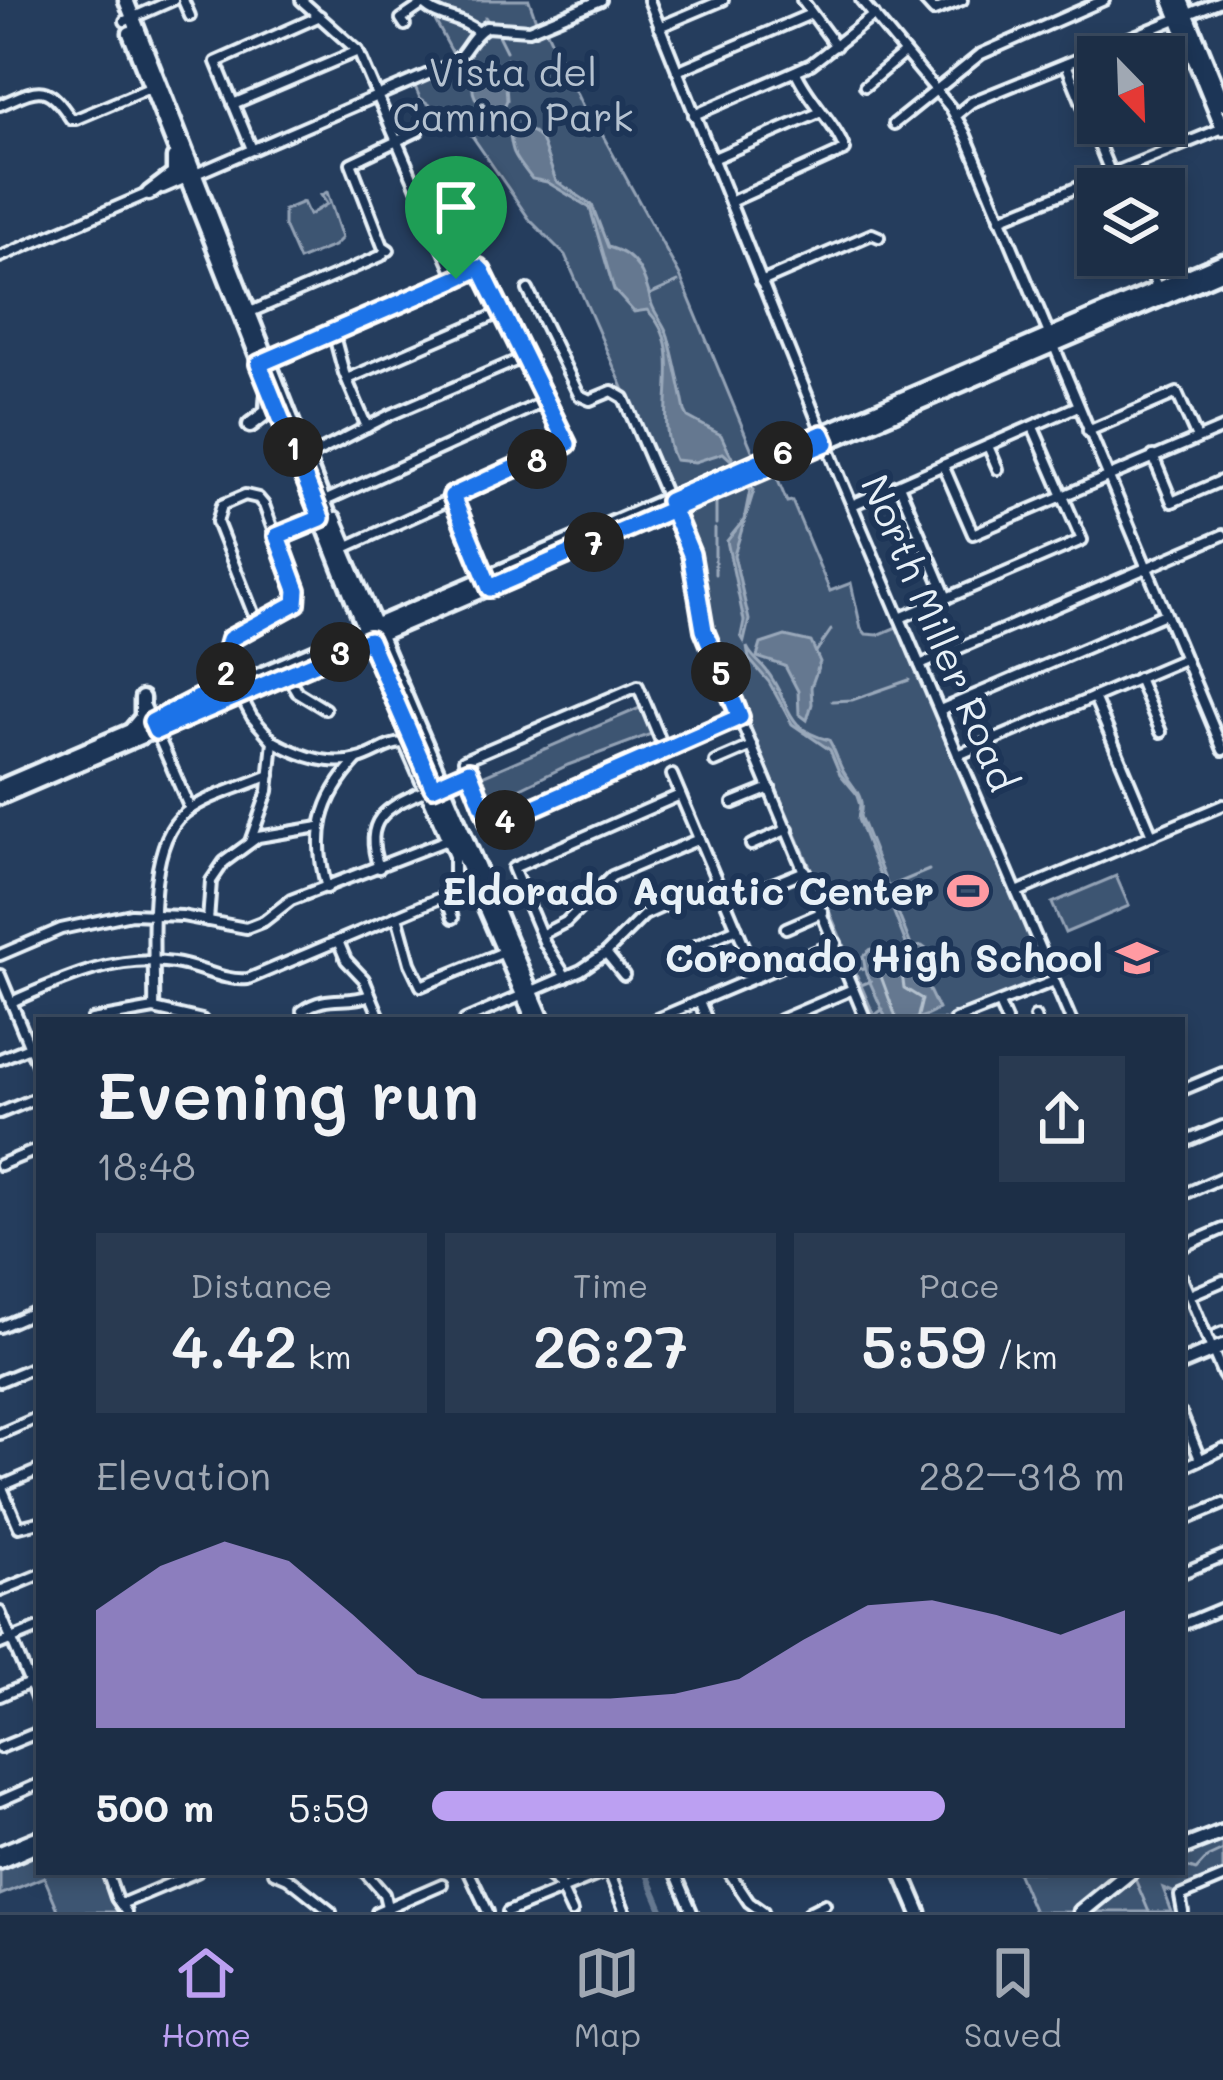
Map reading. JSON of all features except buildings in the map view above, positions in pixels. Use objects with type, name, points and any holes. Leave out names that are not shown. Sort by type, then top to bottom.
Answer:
[{"type":"main road","points":[[121,0],[266,360],[270,407],[250,425],[274,422],[288,435]]},
{"type":"main road","points":[[1171,0],[1223,103]]},
{"type":"main road","points":[[1181,0],[1183,18],[1223,128]]},
{"type":"main road","points":[[149,194],[176,172],[155,86]]},
{"type":"main road","points":[[173,145],[248,313],[433,786],[478,882],[530,1017]]},
{"type":"main road","points":[[1160,294],[1223,261]]},
{"type":"main road","points":[[0,788],[40,775],[1160,294],[1223,272]]},
{"type":"main road","points":[[267,384],[344,546],[372,633]]},
{"type":"main road","points":[[226,662],[240,678],[279,670]]},
{"type":"main road","points":[[0,797],[131,731],[154,726],[226,683],[226,662]]},
{"type":"main road","points":[[184,708],[238,690]]},
{"type":"main road","points":[[131,731],[142,717],[142,698]]},
{"type":"main road","points":[[478,882],[522,996],[540,1017]]},
{"type":"main road","points":[[1185,1358],[1218,1341]]},
{"type":"main road","points":[[1185,1843],[1223,1828]]},
{"type":"main road","points":[[0,1861],[36,1845]]},
{"type":"main road","points":[[903,1875],[919,1912]]},
{"type":"main road","points":[[1081,1912],[1126,1875]]},
{"type":"street","points":[[129,19],[172,0]]},
{"type":"street","points":[[183,0],[190,16]]},
{"type":"street","points":[[302,0],[358,51],[456,279]]},
{"type":"street","points":[[0,257],[442,68],[462,58],[478,32],[495,25],[529,31],[601,0]]},
{"type":"street","name":"North Miller Road","points":[[649,0],[824,439],[1069,1017]]},
{"type":"street","points":[[659,27],[723,0]]},
{"type":"street","points":[[802,0],[836,46]]},
{"type":"street","points":[[861,0],[953,113],[1223,749]]},
{"type":"street","points":[[924,0],[934,11],[962,0]]},
{"type":"street","points":[[894,124],[993,47],[1104,0]]},
{"type":"street","points":[[953,113],[1222,0]]},
{"type":"street","points":[[405,25],[401,19],[422,2],[437,15],[458,18],[478,32]]},
{"type":"street","points":[[677,71],[811,14]]},
{"type":"street","points":[[252,149],[216,62],[320,15]]},
{"type":"street","points":[[694,115],[796,71],[874,16]]},
{"type":"street","points":[[233,104],[358,51]]},
{"type":"street","points":[[865,86],[904,53]]},
{"type":"street","points":[[1066,64],[1109,168]]},
{"type":"street","points":[[729,202],[845,150],[806,94],[796,71]]},
{"type":"street","points":[[0,105],[34,90],[46,90],[76,119],[155,86]]},
{"type":"street","points":[[712,159],[821,112]]},
{"type":"street","points":[[1126,168],[1223,128]]},
{"type":"street","points":[[248,313],[387,250],[351,161],[418,131]]},
{"type":"street","points":[[417,187],[457,166]]},
{"type":"street","points":[[1000,219],[1077,188]]},
{"type":"street","points":[[435,230],[487,208]]},
{"type":"street","points":[[761,282],[872,234],[880,237]]},
{"type":"street","points":[[326,515],[311,455],[266,360],[479,268],[567,446],[344,546]]},
{"type":"street","points":[[1153,276],[1160,294]]},
{"type":"street","points":[[528,290],[579,395],[590,400],[612,391],[624,398],[691,554],[704,630],[865,1017]]},
{"type":"street","points":[[347,380],[502,312]]},
{"type":"street","points":[[333,332],[367,428]]},
{"type":"street","points":[[311,455],[525,357]]},
{"type":"street","points":[[1088,431],[1177,393],[1197,438]]},
{"type":"street","points":[[278,538],[546,401]]},
{"type":"street","points":[[852,505],[1078,406]]},
{"type":"street","points":[[900,618],[1082,540],[1033,427]]},
{"type":"street","points":[[944,465],[973,534],[1223,428]]},
{"type":"street","points":[[988,446],[998,469]]},
{"type":"street","points":[[1153,456],[1172,502],[1223,480]]},
{"type":"street","points":[[899,485],[947,598]]},
{"type":"street","points":[[256,623],[217,523],[222,506],[243,495],[258,498],[266,510],[297,590],[290,609],[236,633],[226,662],[252,717],[273,740],[299,754],[329,761],[358,759],[401,742],[407,746],[433,786],[459,890]]},
{"type":"street","points":[[452,496],[488,583]]},
{"type":"street","points":[[920,665],[1223,536]]},
{"type":"street","points":[[940,711],[1165,614]]},
{"type":"street","points":[[958,755],[1184,659]]},
{"type":"street","points":[[279,670],[305,700],[325,709]]},
{"type":"street","points":[[1138,678],[1161,732]]},
{"type":"street","points":[[665,751],[638,686],[464,760],[491,826],[588,781],[665,751],[740,717]]},
{"type":"street","points":[[1094,697],[1137,786],[1152,835]]},
{"type":"street","points":[[142,698],[190,809]]},
{"type":"street","points":[[250,842],[270,776],[273,740]]},
{"type":"street","points":[[715,762],[752,746]]},
{"type":"street","points":[[327,888],[319,857],[319,827],[338,780],[358,759]]},
{"type":"street","points":[[329,761],[338,780]]},
{"type":"street","points":[[379,868],[373,845],[379,817],[394,803],[469,771]]},
{"type":"street","points":[[154,1009],[160,849],[171,827],[190,809],[270,776]]},
{"type":"street","points":[[672,776],[758,976]]},
{"type":"street","points":[[733,803],[770,788]]},
{"type":"street","points":[[566,977],[541,935],[513,868],[680,795]]},
{"type":"street","points":[[1016,892],[1223,805]]},
{"type":"street","points":[[256,827],[266,834]]},
{"type":"street","points":[[208,921],[211,881],[220,861],[266,834],[319,827]]},
{"type":"street","points":[[751,845],[788,829]]},
{"type":"street","points":[[541,935],[566,922],[583,898],[612,876],[699,838]]},
{"type":"street","points":[[0,955],[87,921],[156,913],[246,928],[291,901],[447,840]]},
{"type":"street","points":[[220,861],[229,874]]},
{"type":"street","points":[[768,886],[805,871]]},
{"type":"street","points":[[11,1002],[108,964],[155,961],[241,980],[478,882]]},
{"type":"street","points":[[473,1017],[566,977],[605,953],[644,915],[717,882]]},
{"type":"street","points":[[445,896],[452,918]]},
{"type":"street","points":[[786,928],[823,912]]},
{"type":"street","points":[[398,916],[421,986],[504,952]]},
{"type":"street","points":[[675,956],[737,928]]},
{"type":"street","points":[[338,941],[380,1017]]},
{"type":"street","points":[[661,1017],[836,943]]},
{"type":"street","points":[[605,953],[624,975]]},
{"type":"street","points":[[0,975],[34,1045],[0,1059]]},
{"type":"street","points":[[964,1017],[1054,981]]},
{"type":"street","points":[[787,1017],[853,989]]},
{"type":"street","points":[[302,1011],[328,998],[358,999],[370,994]]},
{"type":"street","points":[[698,1001],[706,1017]]},
{"type":"street","points":[[1000,1004],[1005,1017]]},
{"type":"street","points":[[117,1017],[154,1009],[184,1017]]},
{"type":"street","points":[[1185,1089],[1223,1073]]},
{"type":"street","points":[[0,1114],[36,1098]]},
{"type":"street","points":[[1185,1142],[1223,1126]]},
{"type":"street","points":[[0,1165],[36,1150]]},
{"type":"street","points":[[1185,1194],[1223,1177]]},
{"type":"street","points":[[1185,1246],[1223,1229]]},
{"type":"street","points":[[1190,1295],[1223,1281]]},
{"type":"street","points":[[1185,1284],[1218,1341],[1223,1376]]},
{"type":"street","points":[[0,1327],[36,1311]]},
{"type":"street","points":[[0,1381],[36,1366]]},
{"type":"street","points":[[0,1434],[36,1419]]},
{"type":"street","points":[[1185,1422],[1200,1459]]},
{"type":"street","points":[[1185,1466],[1223,1449]]},
{"type":"street","points":[[36,1471],[1,1485],[21,1528],[36,1523]]},
{"type":"street","points":[[1185,1520],[1223,1504]]},
{"type":"street","points":[[1185,1572],[1223,1556]]},
{"type":"street","points":[[0,1592],[36,1576]]},
{"type":"street","points":[[1185,1624],[1223,1608]]},
{"type":"street","points":[[0,1612],[34,1681],[0,1696]]},
{"type":"street","points":[[0,1644],[36,1629]]},
{"type":"street","points":[[0,1748],[36,1733]]},
{"type":"street","points":[[0,1801],[36,1785]]},
{"type":"street","points":[[0,1851],[36,1836]]},
{"type":"street","points":[[109,1877],[124,1908],[190,1875]]},
{"type":"street","points":[[281,1875],[331,1912]]},
{"type":"street","points":[[369,1875],[384,1894],[384,1911],[442,1884]]},
{"type":"street","points":[[471,1875],[488,1912]]},
{"type":"street","points":[[546,1875],[562,1889],[572,1912]]},
{"type":"street","points":[[514,1911],[595,1875]]},
{"type":"street","points":[[601,1875],[626,1912]]},
{"type":"street","points":[[676,1875],[692,1912]]},
{"type":"street","points":[[731,1875],[749,1902],[763,1912]]},
{"type":"street","points":[[1183,1912],[1178,1899],[1222,1880]]},
{"type":"street","points":[[809,1912],[825,1904]]},
{"type":"green space","name":"Vista del Camino Park","points":[[424,0],[529,0],[539,29],[545,27],[593,129],[598,127],[680,276],[756,460],[669,493],[565,255],[530,220],[470,133],[420,98],[414,84],[459,65]]},
{"type":"green space","points":[[327,192],[342,238],[299,260],[284,226],[284,210],[303,202],[309,215],[327,204],[321,195]]},
{"type":"green space","points":[[774,471],[787,502],[792,501],[830,591],[851,583],[866,634],[878,635],[899,626],[1047,978],[952,1017],[875,1017],[712,639],[696,555],[680,513]]},
{"type":"green space","points":[[642,707],[654,733],[568,765],[486,805],[475,779]]},
{"type":"green space","points":[[1116,876],[1129,906],[1065,933],[1052,903]]},
{"type":"green space","points":[[1223,1835],[1223,1873],[1175,1893],[1163,1888],[1172,1912],[1034,1912],[1018,1875],[1185,1875],[1185,1851]]},
{"type":"green space","points":[[36,1855],[36,1875],[103,1875],[119,1912],[59,1912],[44,1877],[0,1895],[0,1871]]},
{"type":"water","points":[[488,65],[505,71],[507,100],[502,112],[511,125],[541,139],[556,181],[592,205],[608,247],[638,267],[667,332],[688,417],[721,435],[754,490],[734,555],[749,620],[744,641],[727,541],[744,520],[750,490],[723,453],[695,462],[675,460],[667,422],[666,344],[660,326],[647,310],[634,312],[614,290],[590,208],[547,182],[532,179],[514,153],[507,124],[476,100],[476,69]]},
{"type":"water","points":[[785,636],[811,642],[820,662],[807,720],[799,714],[798,691],[785,666],[757,657],[761,644]]},
{"type":"water","points":[[747,647],[774,681],[795,721],[829,740],[859,796],[860,816],[912,948],[922,946],[930,952],[928,968],[913,977],[915,983],[926,984],[938,1009],[933,1013],[885,1016],[863,956],[871,949],[908,949],[858,819],[856,793],[840,774],[830,750],[792,724],[769,682],[749,659]]},
{"type":"waterway","points":[[485,17],[488,21]]},
{"type":"waterway","points":[[496,31],[506,51]]},
{"type":"waterway","points":[[500,72],[507,59]]},
{"type":"waterway","points":[[651,294],[678,282]]},
{"type":"waterway","points":[[716,524],[716,501],[748,486]]},
{"type":"waterway","points":[[715,529],[715,574]]},
{"type":"waterway","points":[[816,652],[831,630]]},
{"type":"waterway","points":[[832,701],[852,700],[909,680]]},
{"type":"waterway","points":[[886,888],[929,870]]},
{"type":"waterway","points":[[855,970],[864,968]]},
{"type":"waterway","points":[[861,985],[871,981]]},
{"type":"waterway","points":[[874,1016],[883,1009]]},
{"type":"waterway","points":[[1185,1867],[1196,1870],[1223,1850]]},
{"type":"waterway","points":[[647,1875],[663,1912]]},
{"type":"waterway","points":[[1135,1879],[1149,1912]]},
{"type":"place","name":"Eldorado Aquatic Center","points":[[968,891]]},
{"type":"place","name":"Coronado High School","points":[[1137,958]]},
{"type":"route","points":[[456,279],[259,364],[321,518],[277,536],[297,590],[296,603],[230,639],[223,664],[227,679],[222,686],[152,722],[156,731],[369,640],[433,787],[469,771],[491,826],[740,717],[704,630],[691,554],[672,509],[669,501],[822,434],[826,443],[672,509],[668,511],[636,524],[490,588],[452,496],[567,444],[482,271],[479,268],[456,279]]}]
